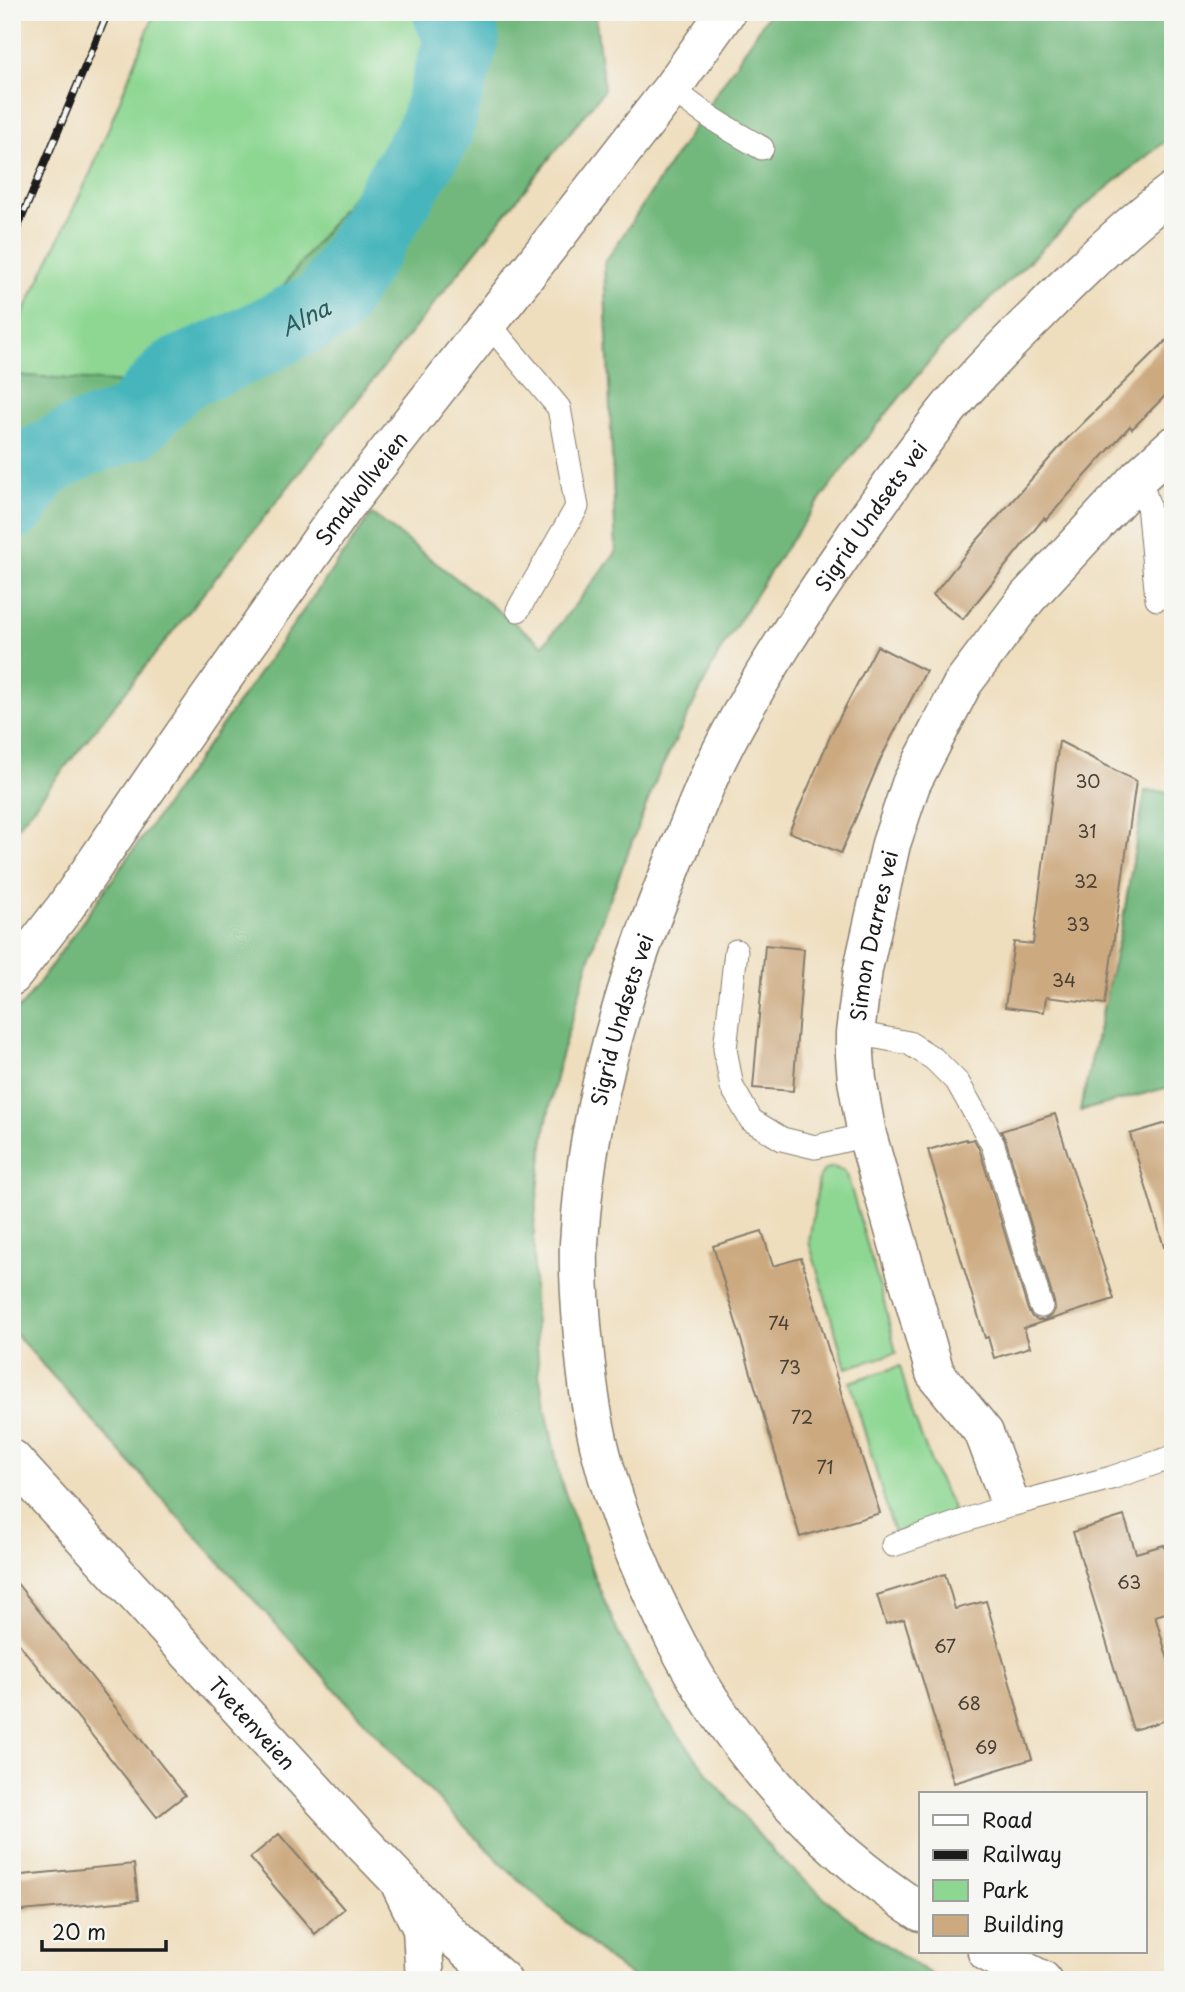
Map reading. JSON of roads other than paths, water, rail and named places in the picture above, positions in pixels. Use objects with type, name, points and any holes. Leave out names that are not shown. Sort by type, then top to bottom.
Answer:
[{"type":"street","name":"Smalvollveien","points":[[12,976],[64,909],[343,509],[672,88],[726,12]]},
{"type":"street","name":"Sigrid Undsets vei","points":[[919,1911],[896,1896],[839,1850],[789,1802],[743,1747],[703,1692],[653,1596],[633,1551],[609,1483],[595,1425],[585,1365],[579,1247],[586,1172],[597,1103],[645,935],[717,758],[760,683],[817,591],[943,415],[1078,273],[1173,191]]},
{"type":"street","name":"Simon Darres vei","points":[[1008,1498],[984,1433],[935,1373],[867,1135],[857,1080],[855,1033],[863,970],[891,844],[911,784],[963,683],[1027,598],[1139,477],[1173,446]]},
{"type":"street","name":"Tvetenveien","points":[[12,1459],[399,1881],[454,1938],[502,1980]]},
{"type":"street","points":[[399,1881],[422,1929],[425,1980]]},
{"type":"street","points":[[991,1954],[1042,1980]]},
{"type":"lane","points":[[672,88],[689,103],[762,148]]},
{"type":"lane","points":[[488,323],[559,408],[576,507],[518,610]]},
{"type":"lane","points":[[1139,477],[1149,504],[1157,599]]},
{"type":"lane","points":[[736,951],[725,1049],[732,1087],[751,1120],[782,1139],[815,1147],[867,1135]]},
{"type":"lane","points":[[855,1033],[909,1042],[934,1059],[958,1083],[993,1145],[1041,1306]]},
{"type":"lane","points":[[892,1545],[1008,1498],[1111,1478],[1173,1457]]},
{"type":"waterway","name":"Alna","points":[[12,503],[35,465],[81,440],[132,423],[177,375],[245,346],[329,304],[435,131],[462,38],[450,12]]},
{"type":"railway","points":[[12,241],[108,12]]}]
